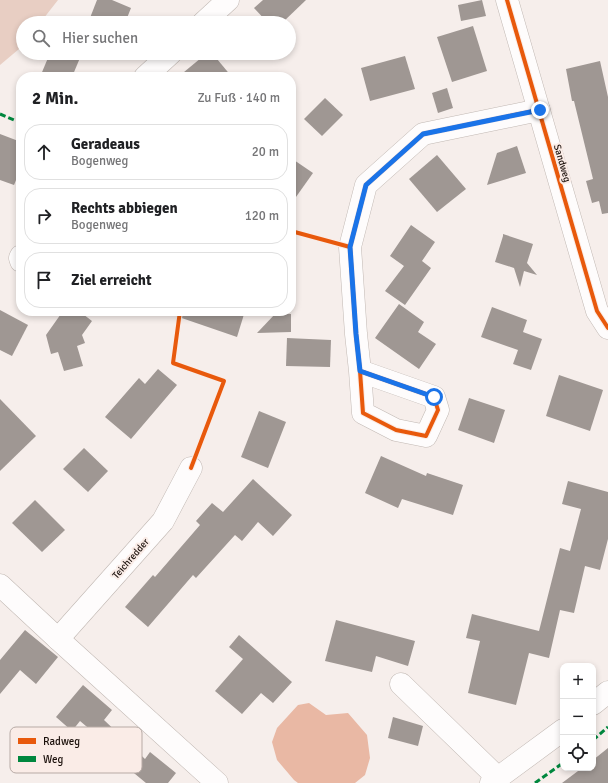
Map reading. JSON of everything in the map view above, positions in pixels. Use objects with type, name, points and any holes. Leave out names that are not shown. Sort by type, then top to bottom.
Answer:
[{"type":"street","points":[[211,16],[228,0]]},
{"type":"street","name":"Sandweg","points":[[507,0],[597,310],[608,328]]},
{"type":"street","points":[[150,72],[163,60]]},
{"type":"street","points":[[360,371],[350,247],[366,185],[423,134],[540,110]]},
{"type":"street","name":"Teichredder","points":[[58,640],[163,521],[191,468]]},
{"type":"street","points":[[0,585],[58,640],[217,783]]},
{"type":"street","points":[[401,684],[494,780],[560,732]]},
{"type":"street","points":[[596,702],[608,692]]},
{"type":"shaded area","points":[[0,0],[58,0],[45,16],[16,16],[16,52],[0,65]]},
{"type":"shaded area","points":[[309,703],[326,715],[348,713],[367,735],[370,758],[365,775],[355,783],[298,783],[277,760],[272,742],[277,728],[298,705]]},
{"type":"building","points":[[97,0],[112,0],[131,8],[128,16],[91,16]]},
{"type":"building","points":[[263,0],[306,0],[289,16],[261,16],[254,8]]},
{"type":"building","points":[[482,0],[486,16],[461,21],[458,5]]},
{"type":"building","points":[[473,26],[487,71],[452,82],[437,37]]},
{"type":"building","points":[[405,56],[415,89],[370,101],[361,68]]},
{"type":"building","points":[[47,60],[79,60],[74,72],[42,72]]},
{"type":"building","points":[[199,60],[218,60],[228,72],[184,72]]},
{"type":"building","points":[[600,61],[608,97],[608,213],[602,214],[599,201],[592,203],[586,181],[593,179],[574,101],[572,101],[566,69]]},
{"type":"building","points":[[447,88],[453,108],[438,113],[432,93]]},
{"type":"building","points":[[325,98],[343,115],[322,136],[304,119]]},
{"type":"building","points":[[0,134],[16,140],[16,180],[14,185],[0,180]]},
{"type":"building","points":[[517,146],[526,173],[487,185],[497,153]]},
{"type":"building","points":[[437,155],[466,189],[437,212],[409,179]]},
{"type":"building","points":[[296,161],[313,173],[296,197]]},
{"type":"building","points":[[411,225],[435,242],[422,261],[431,268],[405,305],[385,291],[404,266],[390,256]]},
{"type":"building","points":[[503,234],[533,244],[527,263],[537,275],[524,271],[520,287],[514,268],[495,262]]},
{"type":"building","points":[[399,304],[424,322],[418,332],[436,344],[419,369],[375,338]]},
{"type":"building","points":[[492,307],[527,320],[523,332],[542,339],[531,370],[513,364],[518,350],[481,337]]},
{"type":"building","points":[[0,310],[28,325],[12,356],[0,350]]},
{"type":"building","points":[[59,316],[86,316],[92,321],[82,335],[85,343],[77,346],[83,366],[64,371],[58,352],[51,354],[46,335]]},
{"type":"building","points":[[176,316],[243,316],[237,337]]},
{"type":"building","points":[[273,316],[291,316],[291,332],[257,333]]},
{"type":"building","points":[[287,338],[331,340],[330,367],[286,366]]},
{"type":"building","points":[[158,369],[177,385],[131,439],[105,417],[139,378],[145,384]]},
{"type":"building","points":[[559,375],[603,390],[590,431],[546,416]]},
{"type":"building","points":[[469,398],[505,410],[494,443],[458,430]]},
{"type":"building","points":[[0,399],[36,436],[0,471]]},
{"type":"building","points":[[259,411],[286,422],[268,468],[241,457]]},
{"type":"building","points":[[84,448],[108,471],[88,492],[63,469]]},
{"type":"building","points":[[381,456],[426,476],[427,473],[463,485],[453,515],[402,499],[398,508],[365,493]]},
{"type":"building","points":[[253,479],[292,515],[273,536],[258,522],[242,541],[235,535],[196,578],[193,575],[148,627],[125,607],[153,575],[155,577],[200,525],[196,521],[212,503],[223,512]]},
{"type":"building","points":[[568,481],[608,492],[608,539],[600,570],[585,566],[574,613],[560,610],[549,658],[529,653],[516,705],[468,693],[480,641],[466,638],[472,614],[539,631],[560,548],[570,551],[581,509],[562,504]]},
{"type":"building","points":[[35,500],[65,530],[42,552],[12,523]]},
{"type":"building","points":[[336,620],[415,641],[408,666],[376,656],[372,672],[325,661]]},
{"type":"building","points":[[25,630],[58,657],[36,684],[20,670],[0,694],[0,660]]},
{"type":"building","points":[[239,635],[292,682],[273,703],[261,693],[242,714],[215,691],[243,659],[229,647]]},
{"type":"building","points":[[83,685],[112,710],[104,720],[111,727],[87,727],[80,721],[75,727],[67,727],[56,717]]},
{"type":"building","points":[[393,717],[423,726],[418,746],[388,738]]},
{"type":"building","points":[[608,748],[608,783],[562,783],[578,771],[596,771],[596,758]]},
{"type":"building","points":[[150,752],[176,773],[168,783],[146,783],[134,773],[142,773],[142,756],[145,759]]},
{"type":"marked path","points":[[0,114],[16,121]]},
{"type":"marked path","points":[[596,737],[608,727]]},
{"type":"marked path","points":[[535,783],[560,765]]},
{"type":"cycle path","points":[[507,0],[597,311],[608,328]]},
{"type":"cycle path","points":[[360,371],[434,397],[438,410],[426,436],[396,430],[363,413],[350,247],[366,185],[423,134],[539,110]]},
{"type":"cycle path","points":[[296,232],[350,247]]},
{"type":"cycle path","points":[[179,316],[173,363],[224,381],[191,468]]},
{"type":"route","points":[[434,397],[360,371],[350,247],[366,185],[423,134],[540,110]]}]
